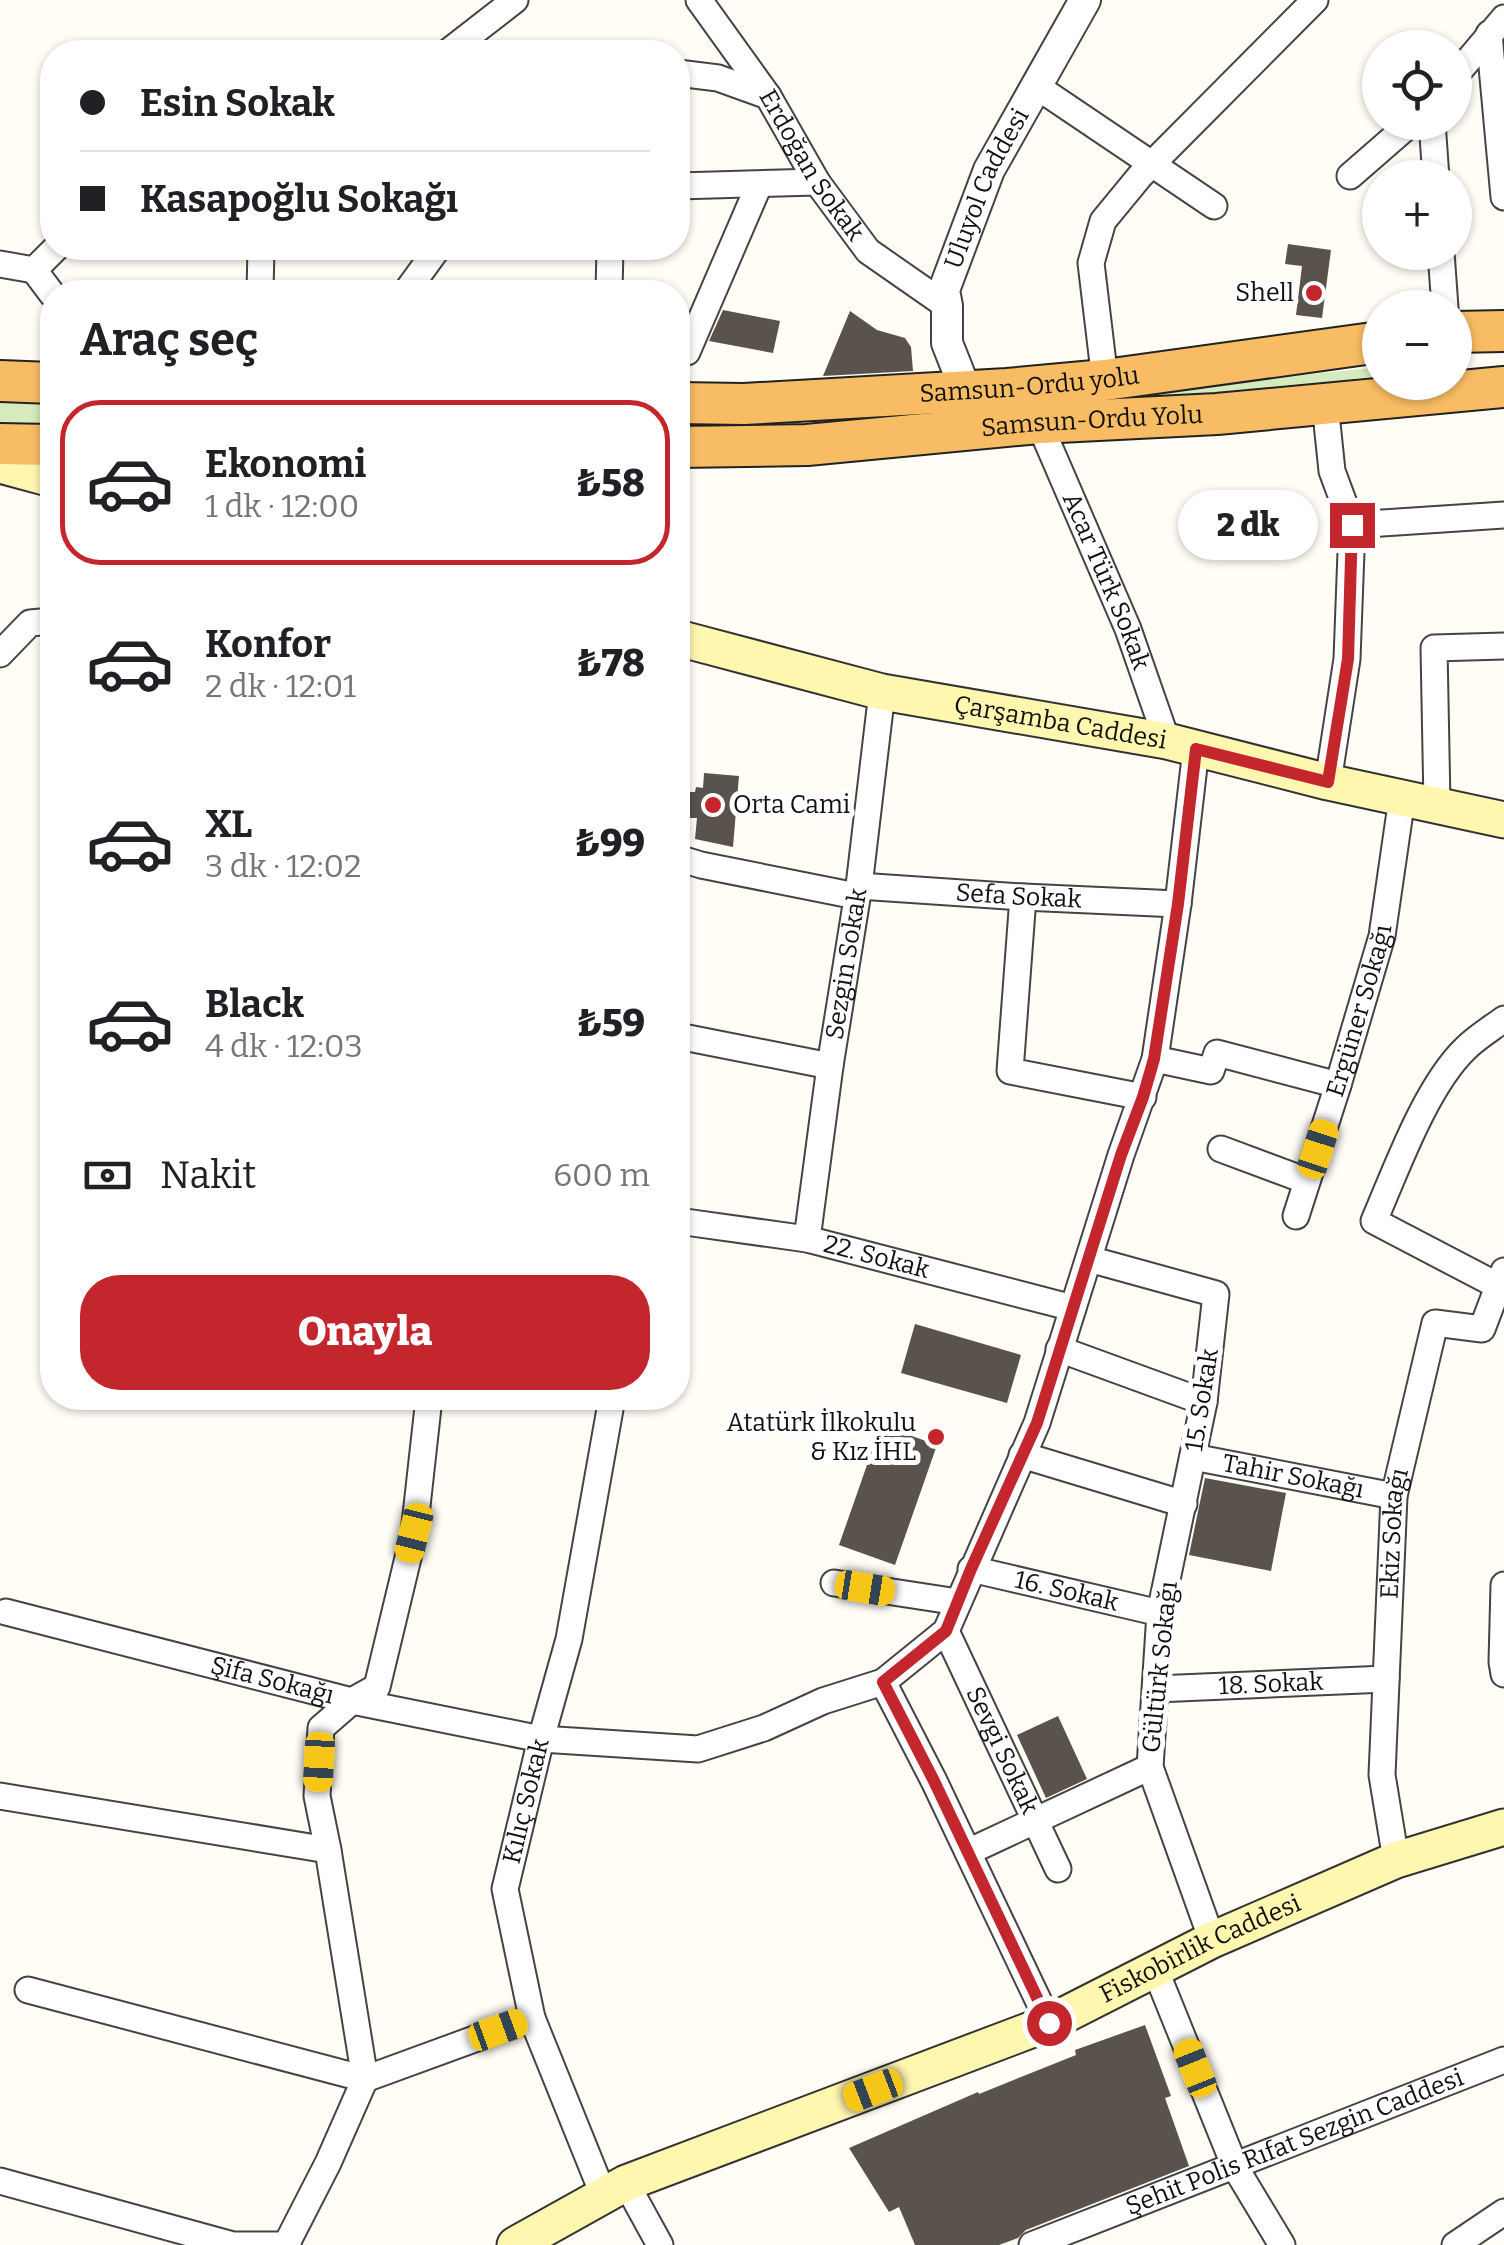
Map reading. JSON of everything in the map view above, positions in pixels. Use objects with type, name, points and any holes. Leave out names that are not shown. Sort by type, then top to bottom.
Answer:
[{"type":"highway","points":[[1472,332],[1504,331]]},
{"type":"highway","name":"Samsun-Ordu yolu","points":[[690,403],[744,404],[1105,380],[1362,344]]},
{"type":"highway","points":[[0,380],[40,382]]},
{"type":"highway","name":"Samsun-Ordu Yolu","points":[[690,447],[807,445],[1504,388]]},
{"type":"highway","points":[[0,444],[40,445]]},
{"type":"main road","points":[[0,465],[40,476]]},
{"type":"main road","name":"Çarşamba Caddesi","points":[[690,641],[882,692],[1182,745],[1504,820]]},
{"type":"main road","name":"Fiskobirlik Caddesi","points":[[515,2245],[614,2189],[1049,2023],[1212,1940],[1396,1860],[1504,1827]]},
{"type":"street","points":[[464,40],[516,0]]},
{"type":"street","name":"Erdoğan Sokak","points":[[699,0],[768,96],[817,182],[868,251],[947,306]]},
{"type":"street","name":"Uluyol Caddesi","points":[[966,391],[947,344],[944,290],[989,170],[1086,0]]},
{"type":"street","points":[[1105,380],[1092,263],[1103,221],[1153,164],[1315,0]]},
{"type":"street","points":[[1472,55],[1496,26]]},
{"type":"street","points":[[1496,26],[1504,197]]},
{"type":"street","points":[[690,74],[718,78],[768,96]]},
{"type":"street","points":[[1036,86],[1214,206]]},
{"type":"street","points":[[1350,176],[1391,140]]},
{"type":"street","points":[[690,186],[817,182]]},
{"type":"street","points":[[690,345],[759,185]]},
{"type":"street","points":[[34,270],[44,260]]},
{"type":"street","points":[[0,264],[34,270],[42,280]]},
{"type":"street","points":[[1325,404],[1332,472],[1352,525],[1348,659],[1328,782]]},
{"type":"street","name":"Acar Türk Sokak","points":[[1039,424],[1182,745]]},
{"type":"street","points":[[1352,525],[1504,515]]},
{"type":"street","points":[[0,654],[30,624],[40,623]]},
{"type":"street","points":[[1437,804],[1434,648],[1504,646]]},
{"type":"street","name":"Sezgin Sokak","points":[[807,1239],[882,692]]},
{"type":"street","points":[[1049,2023],[883,1682],[946,1631],[1037,1423],[1143,1097],[1154,1059],[1178,904],[1182,745]]},
{"type":"street","name":"Ergüner Sokağı","points":[[1296,1216],[1382,936],[1402,798]]},
{"type":"street","name":"Sefa Sokak","points":[[690,862],[857,891],[1178,904]]},
{"type":"street","points":[[1023,897],[1010,1071],[1143,1097]]},
{"type":"street","points":[[1502,1283],[1374,1221],[1437,1084],[1465,1048],[1504,1019]]},
{"type":"street","points":[[690,1038],[830,1066]]},
{"type":"street","points":[[1154,1059],[1211,1071],[1217,1053],[1338,1085]]},
{"type":"street","points":[[1221,1149],[1307,1181]]},
{"type":"street","name":"22. Sokak","points":[[690,1223],[807,1239],[1073,1308]]},
{"type":"street","name":"15. Sokak","points":[[1089,1259],[1216,1294],[1204,1402],[1184,1504]]},
{"type":"street","name":"Ekiz Sokağı","points":[[1396,1860],[1382,1774],[1394,1496],[1436,1323],[1482,1329],[1502,1283]]},
{"type":"street","points":[[1060,1349],[1204,1402]]},
{"type":"street","points":[[0,2181],[233,2245],[288,2244],[365,2078],[318,1796],[321,1728],[352,1701],[377,1687],[414,1533],[428,1410]]},
{"type":"street","name":"Kılıç Sokak","points":[[610,1410],[568,1639],[505,1888],[532,2018],[614,2189],[660,2245]]},
{"type":"street","points":[[1022,1455],[1184,1504]]},
{"type":"street","name":"Tahir Sokağı","points":[[1193,1457],[1394,1496]]},
{"type":"street","name":"Gültürk Sokağı","points":[[1184,1504],[1160,1613],[1150,1767],[1212,1940]]},
{"type":"street","name":"16. Sokak","points":[[971,1569],[1160,1613]]},
{"type":"street","points":[[834,1583],[958,1602]]},
{"type":"street","points":[[1504,1584],[1504,1674]]},
{"type":"street","name":"Şifa Sokağı","points":[[6,1612],[352,1701],[541,1738],[698,1749],[883,1682]]},
{"type":"street","name":"Sevgi Sokak","points":[[946,1631],[1058,1869]]},
{"type":"street","name":"18. Sokak","points":[[1156,1689],[1386,1679]]},
{"type":"street","points":[[968,1852],[1150,1767]]},
{"type":"street","points":[[0,1796],[328,1850]]},
{"type":"street","points":[[1155,1969],[1235,2167],[1282,2245]]},
{"type":"street","points":[[28,1990],[365,2078],[532,2018]]},
{"type":"street","name":"Şehit Polis Rıfat Sezgin Caddesi","points":[[1032,2245],[1501,2068]]},
{"type":"street","points":[[1455,2245],[1504,2212]]},
{"type":"green space","points":[[1362,369],[1362,378],[1049,413],[690,430],[690,421],[1146,391]]},
{"type":"green space","points":[[0,381],[40,383],[40,445],[0,444]]},
{"type":"building","points":[[1288,244],[1331,250],[1322,318],[1296,315],[1302,266],[1285,264]]},
{"type":"building","points":[[723,310],[780,321],[773,353],[709,341]]},
{"type":"building","points":[[850,311],[877,330],[905,338],[911,347],[913,371],[823,376]]},
{"type":"building","name":"Orta Cami","points":[[704,773],[739,776],[733,847],[695,839],[697,818],[690,818],[690,792],[695,792],[696,787],[703,788]]},
{"type":"building","points":[[915,1324],[1021,1355],[1007,1403],[901,1373]]},
{"type":"building","points":[[881,1425],[937,1445],[895,1565],[839,1545]]},
{"type":"building","points":[[1205,1478],[1286,1493],[1271,1571],[1189,1555]]},
{"type":"building","points":[[1058,1716],[1087,1779],[1046,1798],[1017,1735]]},
{"type":"building","points":[[1145,2025],[1171,2096],[1165,2098],[1189,2166],[1026,2230],[1018,2238],[999,2245],[915,2245],[899,2207],[889,2212],[849,2148],[1076,2055],[1075,2050]]},
{"type":"place","name":"Shell","points":[[1314,293]]},
{"type":"place","name":"Orta Cami","points":[[713,805]]},
{"type":"place","name":"Atatürk İlkokulu & Kız İHL","points":[[936,1437]]},
{"type":"route","points":[[1049,2023],[883,1682],[946,1631],[1037,1423],[1154,1059],[1196,749],[1328,782],[1348,659],[1352,525]]}]
